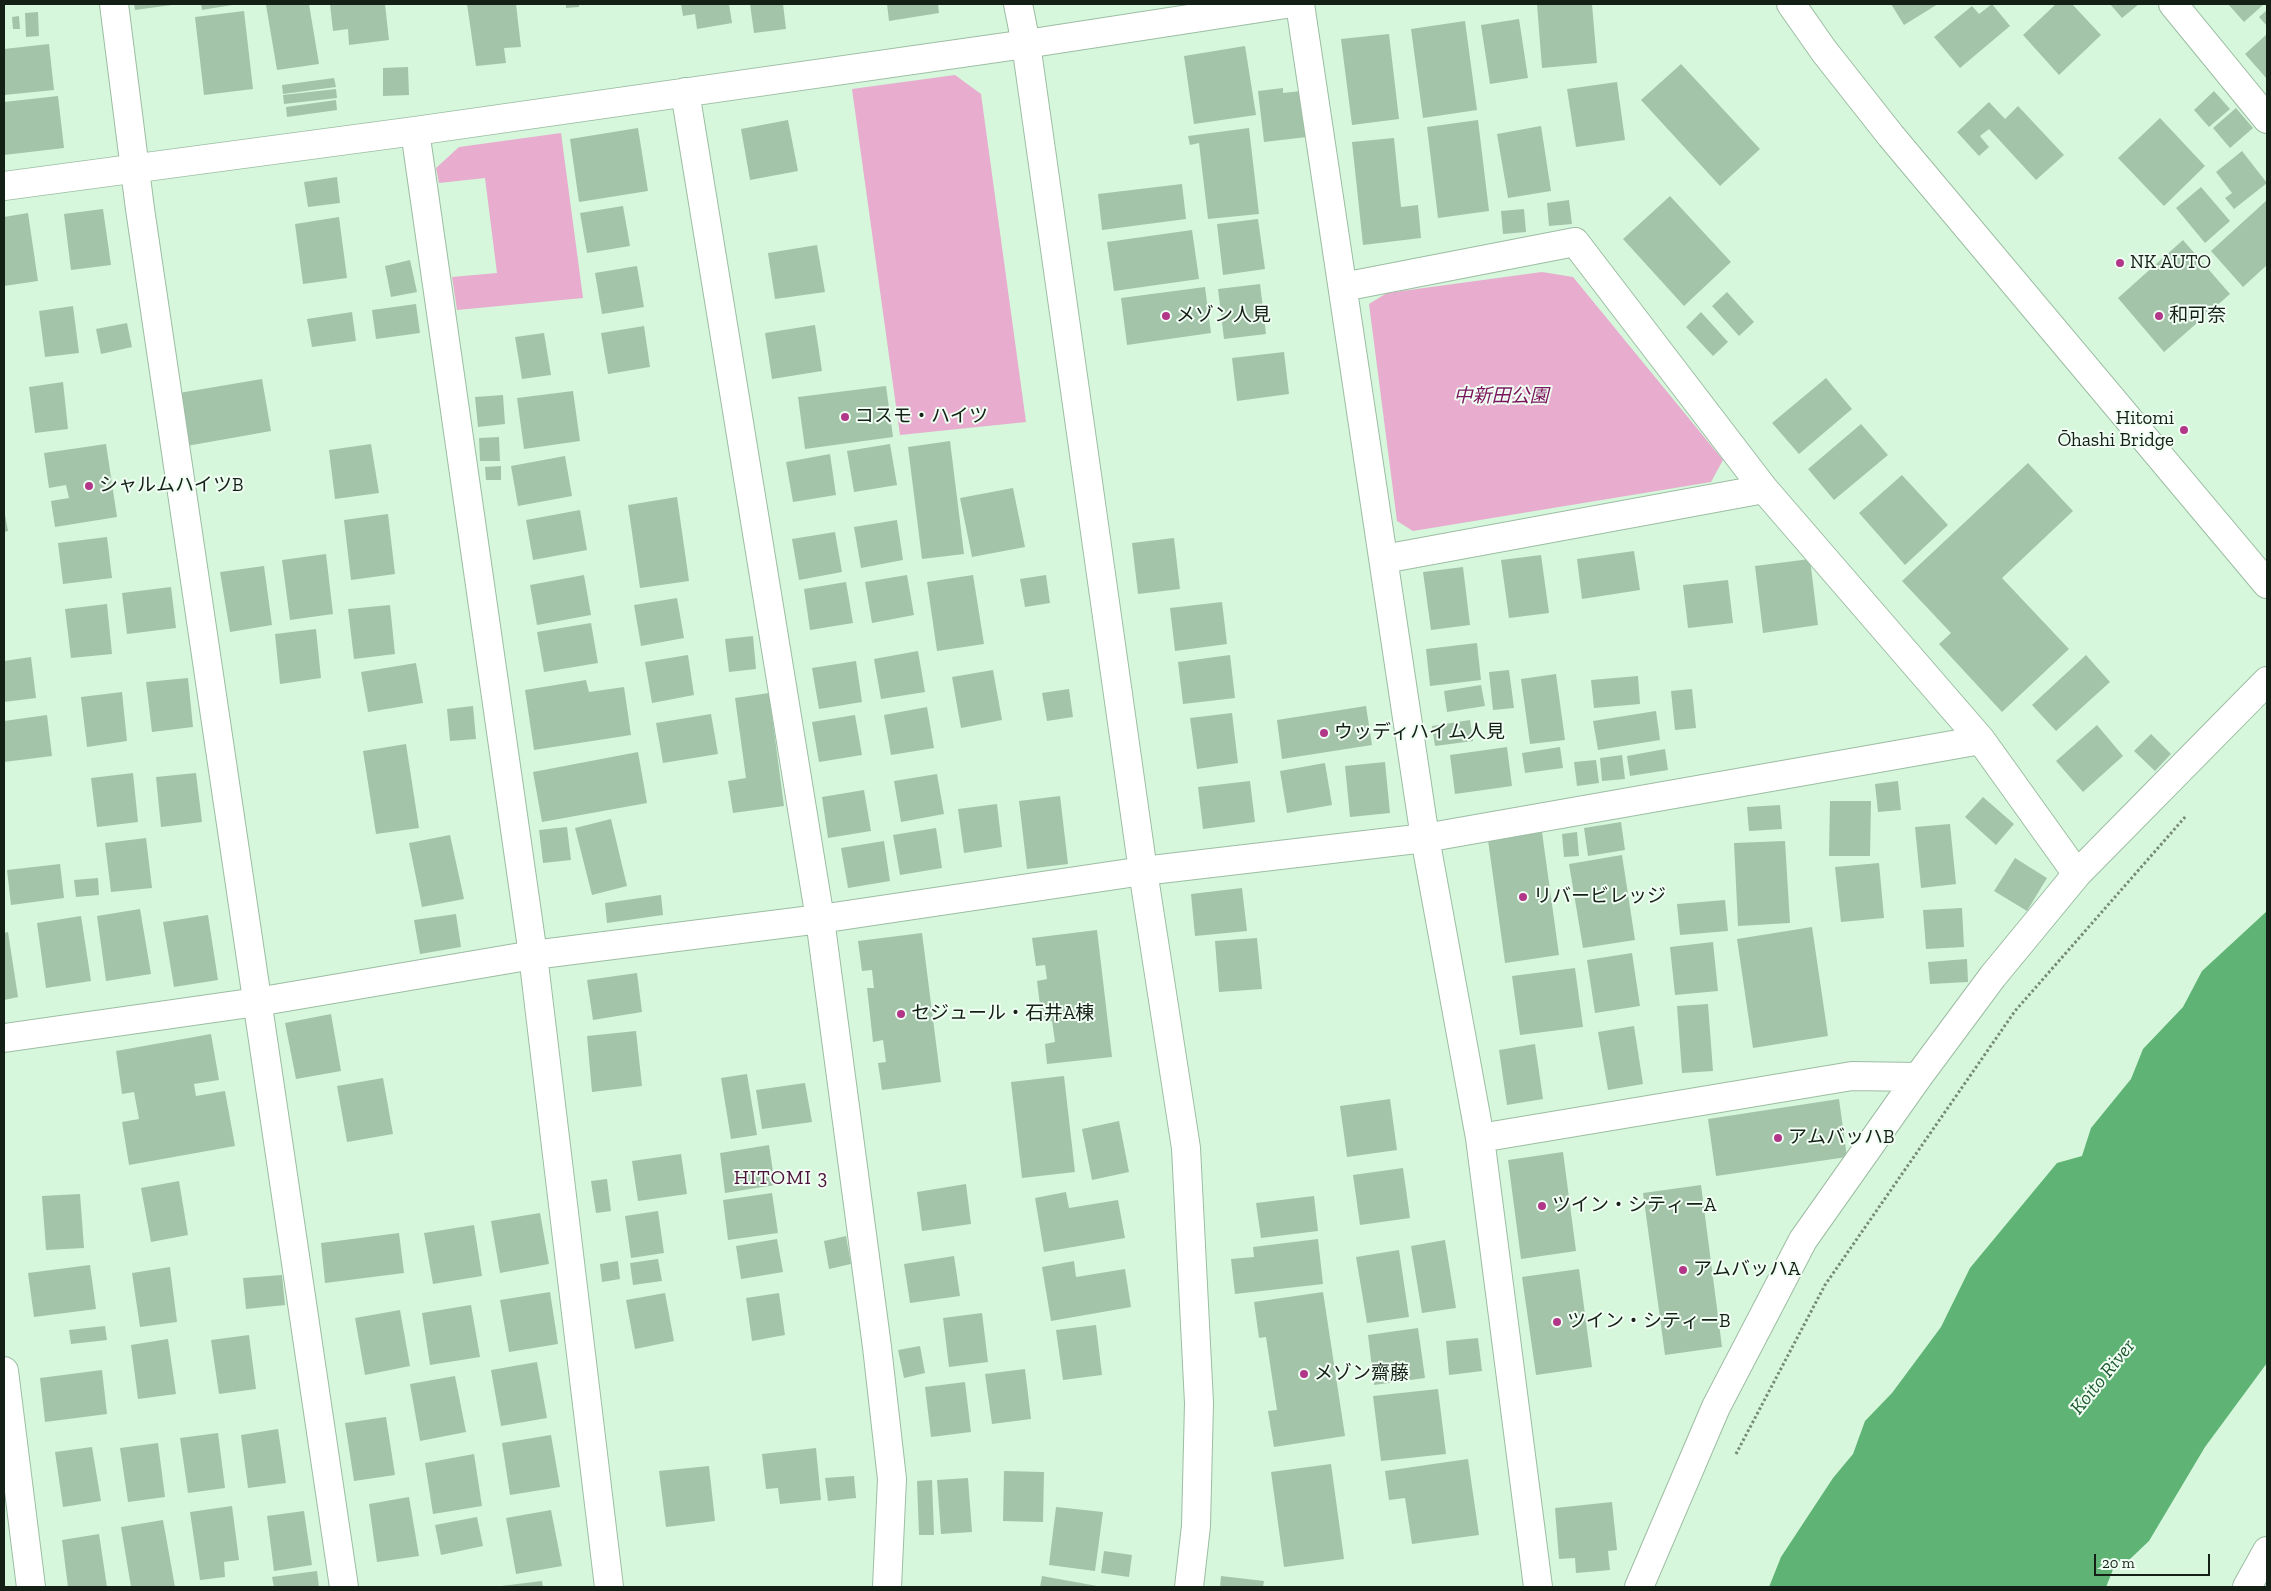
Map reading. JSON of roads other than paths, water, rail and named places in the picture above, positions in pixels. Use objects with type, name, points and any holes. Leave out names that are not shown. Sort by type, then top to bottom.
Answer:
[{"type":"street","points":[[114,4],[134,167],[344,1587]]},
{"type":"street","points":[[1018,4],[1026,44],[1143,872],[1186,1148],[1199,1403],[1196,1526],[1189,1587]]},
{"type":"street","points":[[4,186],[134,167],[415,131],[1026,44],[1286,4]]},
{"type":"street","points":[[1300,4],[1424,838],[1480,1138],[1538,1587]]},
{"type":"street","points":[[1791,4],[1824,52],[1891,136],[2267,584]]},
{"type":"street","points":[[2174,4],[2267,119]]},
{"type":"street","points":[[686,92],[820,919],[892,1479],[888,1587]]},
{"type":"street","points":[[415,131],[533,955],[609,1587]]},
{"type":"street","points":[[1343,287],[1574,242],[1764,489],[1981,740],[2077,874]]},
{"type":"street","points":[[1384,559],[1764,489]]},
{"type":"street","points":[[1639,1587],[1716,1407],[1804,1240],[1918,1077],[1993,976],[2077,874],[2267,681]]},
{"type":"street","points":[[4,1038],[257,1002],[533,955],[820,919],[1143,872],[1424,838],[1981,740]]},
{"type":"street","points":[[1480,1138],[1852,1076],[1918,1077]]},
{"type":"street","points":[[4,1371],[31,1587]]},
{"type":"street","points":[[2247,1587],[2267,1551]]},
{"type":"water","name":"Koito River","points":[[2267,911],[2267,1363],[2205,1447],[2149,1541],[2129,1560],[2116,1562],[2106,1587],[1769,1587],[1781,1557],[1833,1478],[1853,1454],[1865,1421],[1892,1393],[1941,1327],[1970,1268],[2057,1163],[2082,1156],[2091,1128],[2131,1079],[2143,1049],[2183,1007],[2202,971]]},
{"type":"place","name":"NK AUTO","points":[[2120,263]]},
{"type":"place","name":"メゾン人見","points":[[1166,316]]},
{"type":"place","name":"和可奈","points":[[2159,316]]},
{"type":"place","name":"コスモ・ハイツ","points":[[845,417]]},
{"type":"place","name":"Hitomi Ōhashi Bridge","points":[[2184,430]]},
{"type":"place","name":"シャルムハイツB","points":[[89,486]]},
{"type":"place","name":"ウッディハイム人見","points":[[1324,733]]},
{"type":"place","name":"リバービレッジ","points":[[1523,897]]},
{"type":"place","name":"セジュール・石井A棟","points":[[901,1014]]},
{"type":"place","name":"アムバッハB","points":[[1778,1138]]},
{"type":"place","name":"ツイン・シティーA","points":[[1542,1206]]},
{"type":"place","name":"アムバッハA","points":[[1683,1270]]},
{"type":"place","name":"ツイン・シティーB","points":[[1557,1322]]},
{"type":"place","name":"メゾン齋藤","points":[[1304,1374]]},
{"type":"district","name":"HITOMI 3","points":[[781,1178]]},
{"type":"park label","name":"中新田公園","points":[[1501,397]]}]
